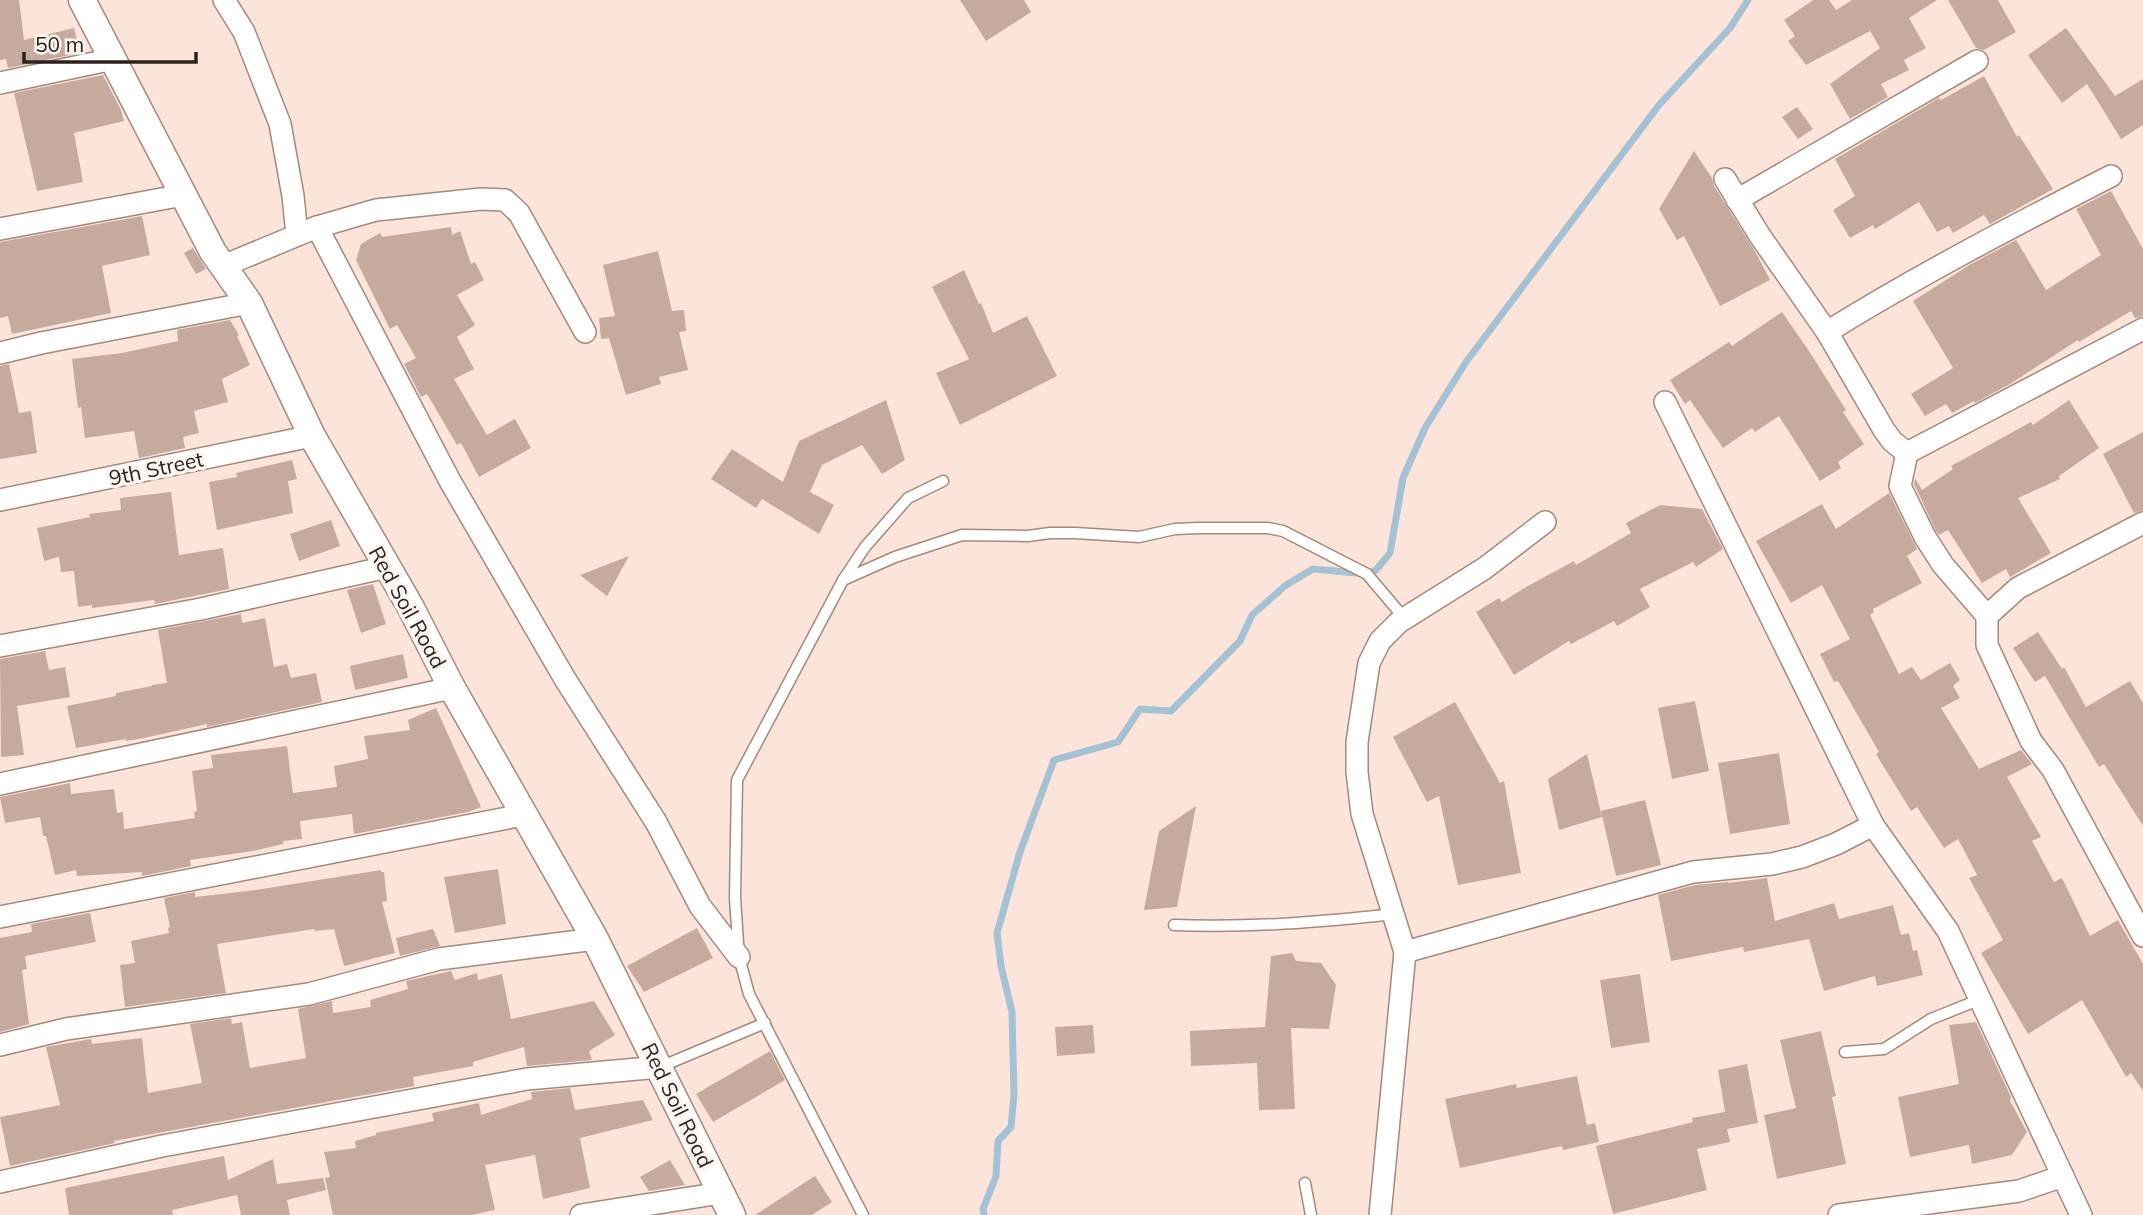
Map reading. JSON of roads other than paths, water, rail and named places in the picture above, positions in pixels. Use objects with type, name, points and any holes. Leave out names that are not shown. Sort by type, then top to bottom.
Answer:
[{"type":"street","name":"Red Soil Road","points":[[82,0],[213,252],[249,303],[312,436],[595,939],[726,1204]]},
{"type":"street","points":[[224,0],[244,32],[280,124],[293,196],[307,231],[565,679],[656,822],[700,906],[739,957]]},
{"type":"street","points":[[0,83],[113,59]]},
{"type":"street","points":[[1737,200],[1977,61]]},
{"type":"street","points":[[1826,332],[1888,294],[2111,176]]},
{"type":"street","points":[[1725,180],[1826,332],[1884,430],[1892,441],[1907,453]]},
{"type":"street","points":[[0,229],[183,195]]},
{"type":"street","points":[[223,266],[307,231],[376,210],[481,199],[505,200],[519,213],[584,332]]},
{"type":"street","points":[[0,353],[249,303]]},
{"type":"street","points":[[1907,453],[2143,329]]},
{"type":"street","points":[[1665,402],[1873,825],[1948,931],[2081,1215]]},
{"type":"street","name":"9th Street","points":[[0,500],[312,436]]},
{"type":"street","points":[[1907,453],[1900,486],[1925,537],[1943,565],[1987,616],[1987,645],[2031,741],[2053,770],[2143,936]]},
{"type":"street","points":[[1380,1215],[1405,952],[1363,814],[1357,772],[1357,742],[1368,663],[1380,641],[1405,619],[1485,568],[1545,522]]},
{"type":"street","points":[[1987,616],[2018,588],[2143,523]]},
{"type":"street","points":[[0,646],[201,608],[387,567]]},
{"type":"street","points":[[0,784],[452,688]]},
{"type":"street","points":[[0,917],[523,815]]},
{"type":"street","points":[[1405,952],[1693,872],[1772,864],[1802,857],[1836,844],[1873,825]]},
{"type":"street","points":[[0,1045],[66,1029],[309,994],[439,959],[595,939]]},
{"type":"street","points":[[0,1181],[162,1146],[527,1079],[660,1067]]},
{"type":"street","points":[[1839,1215],[2020,1191],[2063,1176]]},
{"type":"street","points":[[581,1215],[726,1204]]},
{"type":"lane","points":[[863,1215],[750,994],[739,957],[735,898],[737,780],[843,580],[864,547],[908,498],[943,481]]},
{"type":"lane","points":[[843,580],[895,557],[962,535],[1028,536],[1075,533],[1139,537],[1175,529],[1268,528],[1283,531],[1367,574],[1405,619]]},
{"type":"lane","points":[[1174,925],[1225,927],[1312,923],[1394,914]]},
{"type":"lane","points":[[1845,1052],[1884,1049],[1931,1018],[1981,999]]},
{"type":"lane","points":[[660,1067],[765,1023]]},
{"type":"lane","points":[[1305,1182],[1311,1215]]},
{"type":"waterway","points":[[984,1215],[983,1209],[996,1176],[998,1141],[1011,1127],[1014,1094],[1012,1012],[1001,966],[997,933],[1020,852],[1054,760],[1118,742],[1140,709],[1171,711],[1240,641],[1252,615],[1286,585],[1313,569],[1367,574],[1376,570],[1390,553],[1403,478],[1425,428],[1466,362],[1659,105],[1730,28],[1748,0]]}]
